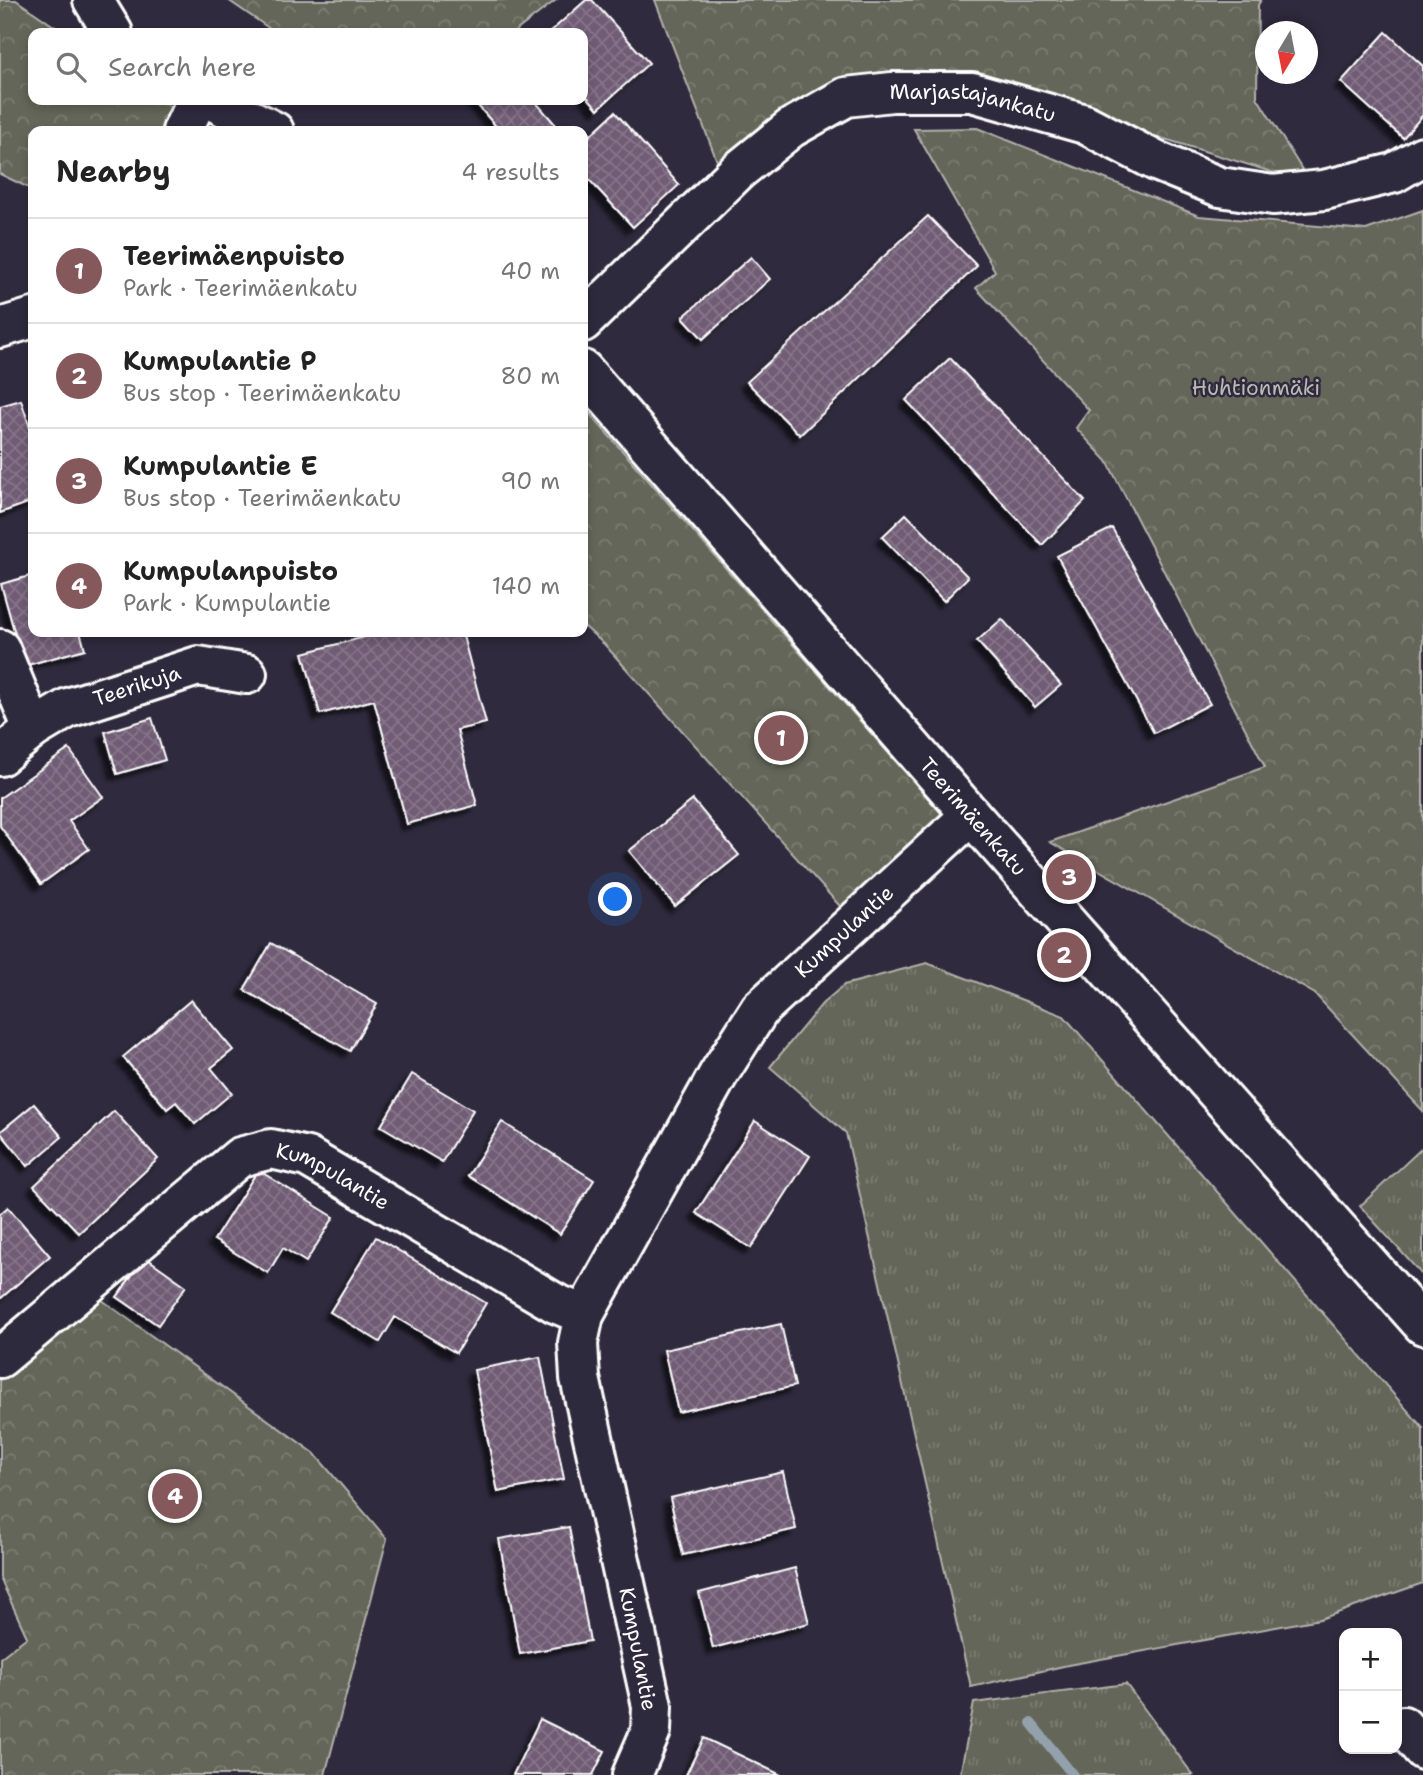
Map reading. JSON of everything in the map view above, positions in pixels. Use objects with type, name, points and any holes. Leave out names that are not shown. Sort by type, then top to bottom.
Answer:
[{"type":"street","points":[[93,0],[110,28]]},
{"type":"street","name":"Marjastajankatu","points":[[588,317],[738,171],[791,128],[846,97],[892,92],[972,92],[1084,124],[1156,161],[1220,187],[1273,194],[1324,190],[1394,173],[1423,156]]},
{"type":"street","points":[[184,126],[195,105]]},
{"type":"street","points":[[221,105],[264,126]]},
{"type":"street","points":[[0,328],[28,320]]},
{"type":"street","name":"Teerimäenkatu","points":[[588,376],[971,816],[1423,1325]]},
{"type":"street","points":[[0,649],[33,729]]},
{"type":"street","name":"Teerikuja","points":[[0,756],[33,729],[68,708],[198,666],[247,674]]},
{"type":"street","name":"Kumpulantie","points":[[632,1775],[651,1731],[652,1706],[580,1378],[578,1343],[584,1315],[718,1074],[760,1009],[971,816]]},
{"type":"street","name":"Kumpulantie","points":[[0,1357],[240,1157],[271,1149],[307,1157],[555,1303],[584,1315]]},
{"type":"green space","points":[[0,0],[16,0],[57,28],[28,28],[28,105],[168,105],[208,126],[28,126],[28,188],[0,174]]},
{"type":"green space","points":[[228,0],[556,0],[520,28],[269,28]]},
{"type":"green space","points":[[655,0],[1261,0],[1258,5],[1258,21],[1255,21],[1257,97],[1311,184],[1090,116],[898,83],[722,174]]},
{"type":"green space","name":"Huhtionmäki","points":[[977,128],[1199,216],[1366,230],[1423,210],[1423,1111],[1315,994],[1050,842],[1265,767],[1107,461],[1076,428],[1089,410],[976,288],[995,271],[914,129]]},
{"type":"green space","points":[[588,412],[956,830],[856,924],[605,645],[588,630]]},
{"type":"green space","points":[[927,963],[1064,1016],[1423,1428],[1423,1583],[1320,1619],[1068,1665],[971,1687],[846,1133],[770,1067],[822,1004],[844,985]]},
{"type":"green space","points":[[1423,1147],[1423,1276],[1360,1206]]},
{"type":"green space","points":[[84,1287],[314,1453],[387,1539],[325,1775],[0,1775],[0,1658],[27,1637],[0,1578],[0,1356]]},
{"type":"green space","points":[[1126,1684],[1193,1775],[960,1775],[974,1703]]},
{"type":"building","points":[[586,0],[592,0],[649,63],[598,109],[588,98],[588,28],[555,28]]},
{"type":"building","points":[[1386,32],[1423,66],[1423,115],[1403,138],[1341,82]]},
{"type":"building","points":[[477,105],[538,105],[555,124],[553,126],[496,126]]},
{"type":"building","points":[[615,112],[679,185],[633,227],[588,178],[588,137]]},
{"type":"building","points":[[928,216],[977,266],[800,435],[747,382]]},
{"type":"building","points":[[751,257],[770,279],[703,339],[683,317]]},
{"type":"building","points":[[950,358],[1085,501],[1042,545],[906,400]]},
{"type":"building","points":[[21,400],[28,422],[28,503],[0,513],[0,406]]},
{"type":"building","points":[[906,514],[968,577],[944,601],[882,537]]},
{"type":"building","points":[[1112,528],[1210,704],[1154,733],[1057,556]]},
{"type":"building","points":[[28,576],[28,637],[81,637],[85,649],[24,666],[1,584]]},
{"type":"building","points":[[1002,619],[1061,685],[1035,707],[977,641]]},
{"type":"building","points":[[365,637],[463,637],[486,723],[457,730],[477,805],[407,824],[374,700],[320,714],[303,653]]},
{"type":"building","points":[[152,718],[165,760],[117,774],[105,732]]},
{"type":"building","points":[[69,749],[103,797],[69,821],[89,849],[41,884],[0,826],[0,798]]},
{"type":"building","points":[[693,800],[739,855],[675,906],[629,851]]},
{"type":"building","points":[[271,943],[377,1004],[350,1051],[244,990]]},
{"type":"building","points":[[191,1000],[233,1050],[211,1068],[232,1093],[195,1124],[176,1102],[167,1109],[123,1057]]},
{"type":"building","points":[[412,1074],[473,1110],[442,1162],[381,1126]]},
{"type":"building","points":[[34,1104],[62,1137],[28,1166],[0,1132]]},
{"type":"building","points":[[114,1111],[158,1159],[79,1233],[34,1186]]},
{"type":"building","points":[[755,1121],[810,1156],[751,1248],[696,1213]]},
{"type":"building","points":[[502,1122],[594,1180],[560,1234],[468,1176]]},
{"type":"building","points":[[258,1170],[334,1217],[306,1262],[283,1248],[268,1273],[214,1240]]},
{"type":"building","points":[[8,1207],[50,1256],[0,1299],[0,1214]]},
{"type":"building","points":[[376,1237],[486,1303],[456,1353],[395,1317],[380,1342],[330,1312]]},
{"type":"building","points":[[145,1257],[186,1286],[158,1325],[117,1297]]},
{"type":"building","points":[[781,1324],[795,1386],[678,1412],[664,1350]]},
{"type":"building","points":[[540,1357],[564,1479],[498,1492],[474,1370]]},
{"type":"building","points":[[783,1472],[796,1529],[683,1555],[670,1498]]},
{"type":"building","points":[[569,1527],[590,1641],[520,1654],[499,1539]]},
{"type":"building","points":[[795,1568],[809,1623],[713,1648],[699,1593]]},
{"type":"building","points":[[540,1719],[605,1751],[593,1775],[513,1775]]},
{"type":"building","points":[[704,1738],[781,1775],[686,1775]]},
{"type":"waterway","points":[[1031,1723],[1073,1775]]},
{"type":"place","name":"Teerimäenpuisto","points":[[781,738]]},
{"type":"place","name":"Kumpulantie E","points":[[1069,877]]},
{"type":"place","name":"Kumpulantie P","points":[[1064,955]]},
{"type":"place","name":"Kumpulanpuisto","points":[[175,1496]]}]
